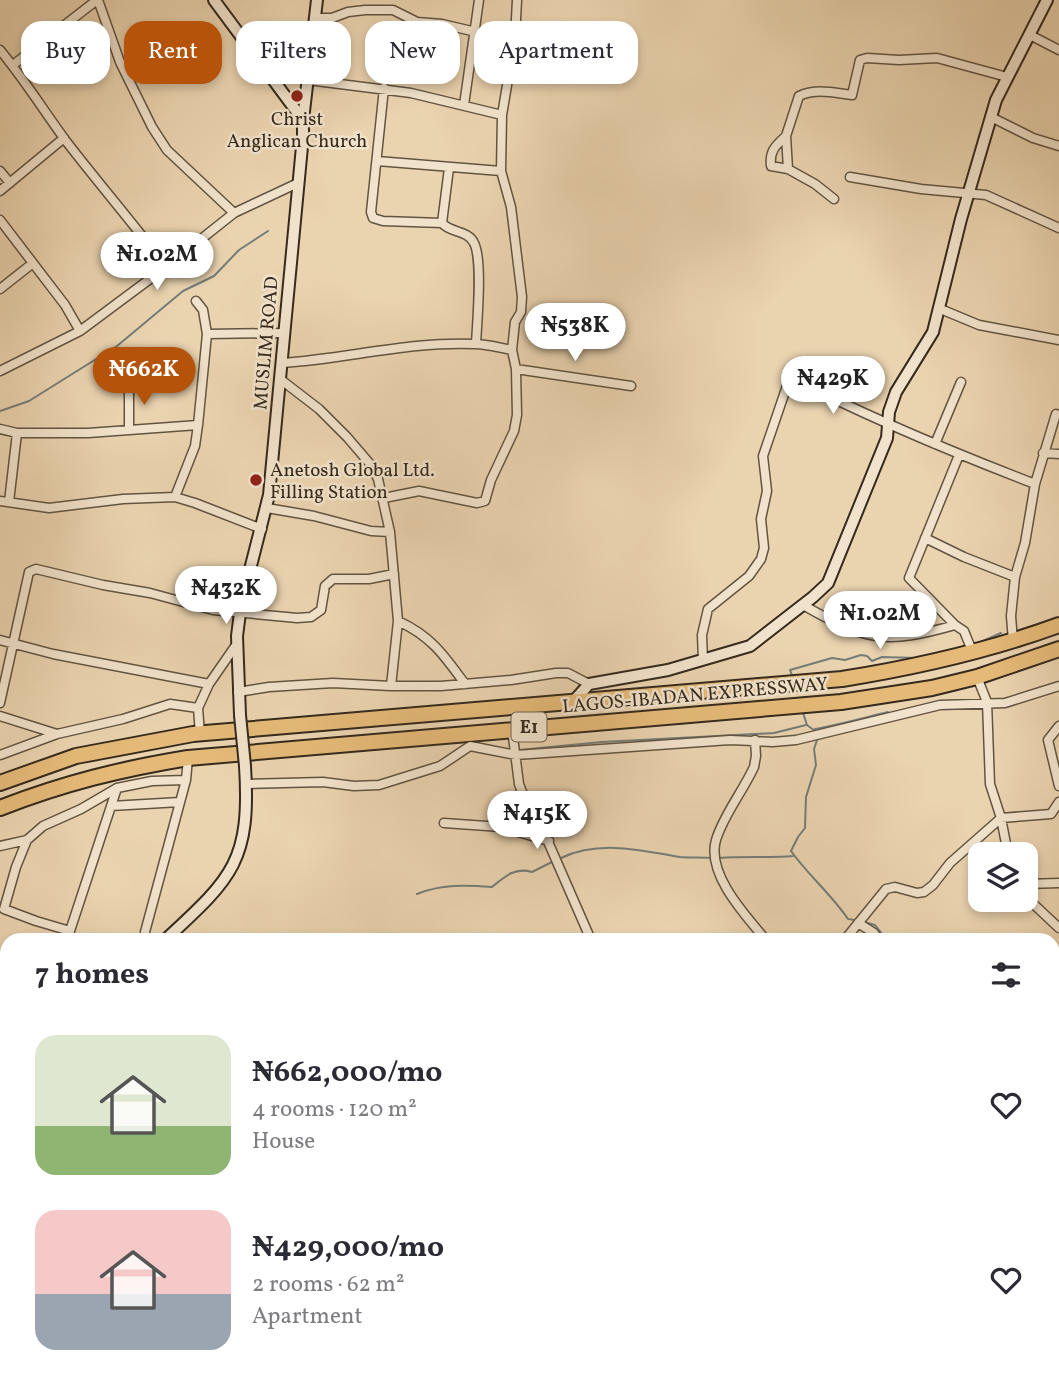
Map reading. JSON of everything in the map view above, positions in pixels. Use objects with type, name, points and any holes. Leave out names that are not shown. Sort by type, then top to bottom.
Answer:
[{"type":"highway","name":"LAGOS-IBADAN EXPRESSWAY","points":[[0,783],[76,756],[123,745],[200,734],[842,679],[894,671],[973,653],[1059,625]]},
{"type":"highway","name":"LAGOS-IBADAN EXPRESSWAY","points":[[0,808],[104,773],[188,758],[841,702],[932,688],[977,677],[1059,649]]},
{"type":"street","points":[[13,65],[98,0],[120,62],[152,127],[167,150],[234,213]]},
{"type":"street","points":[[214,0],[303,120]]},
{"type":"street","name":"MUSLIM ROAD","points":[[315,21],[317,0]]},
{"type":"street","points":[[477,21],[479,0]]},
{"type":"street","points":[[384,498],[419,491],[477,503],[485,500],[491,480],[514,431],[517,415],[516,369],[512,350],[515,322],[521,312],[522,297],[511,207],[501,171],[502,115],[515,38],[517,0]]},
{"type":"street","points":[[239,692],[269,687],[333,683],[391,686],[465,684],[556,673],[568,673],[589,684],[610,682],[704,660],[750,646],[803,606],[828,583],[887,438],[889,412],[896,393],[933,332],[996,100],[1047,0]]},
{"type":"street","points":[[315,18],[332,18],[365,10],[393,10],[417,22],[442,24],[474,32]]},
{"type":"street","points":[[1030,35],[1059,50]]},
{"type":"street","points":[[464,105],[474,44]]},
{"type":"street","points":[[0,50],[64,138],[135,224],[166,267]]},
{"type":"street","points":[[788,169],[786,136],[799,96],[808,92],[840,92],[852,95],[860,60],[937,58],[1007,77]]},
{"type":"street","name":"MUSLIM ROAD","points":[[173,933],[221,886],[244,836],[246,784],[236,645],[239,613],[267,508],[308,84]]},
{"type":"street","points":[[346,84],[384,88],[502,115]]},
{"type":"street","points":[[384,88],[371,212],[373,218],[383,221],[442,223],[445,227],[467,236],[474,243],[478,282],[476,344]]},
{"type":"street","points":[[991,117],[1033,138],[1059,146]]},
{"type":"street","points":[[786,136],[774,148],[771,166],[788,169],[815,184],[834,199]]},
{"type":"street","points":[[0,191],[64,138]]},
{"type":"street","points":[[377,161],[501,171]]},
{"type":"street","points":[[442,223],[449,168]]},
{"type":"street","points":[[0,172],[10,183]]},
{"type":"street","points":[[850,177],[921,189],[986,195],[1059,228]]},
{"type":"street","points":[[0,371],[80,331],[234,213],[298,183]]},
{"type":"street","points":[[0,220],[80,331]]},
{"type":"street","points":[[0,289],[33,263]]},
{"type":"street","points":[[175,497],[195,446],[198,425],[207,334],[203,310],[196,301]]},
{"type":"street","points":[[938,308],[979,325],[1059,340]]},
{"type":"street","points":[[207,334],[284,333]]},
{"type":"street","points":[[282,363],[360,352],[476,344],[512,350]]},
{"type":"street","points":[[516,369],[631,386]]},
{"type":"street","points":[[704,660],[702,635],[708,608],[749,576],[761,559],[764,548],[761,519],[767,491],[763,456],[790,377],[852,409],[1035,484]]},
{"type":"street","points":[[280,379],[319,409],[362,454],[371,465],[384,498],[390,532],[398,621],[391,686]]},
{"type":"street","points":[[935,444],[961,382]]},
{"type":"street","points":[[129,385],[129,429]]},
{"type":"street","points":[[1013,641],[1011,616],[1015,577],[1025,543],[1035,484],[1056,414]]},
{"type":"street","points":[[0,429],[17,433],[88,433],[198,425]]},
{"type":"street","points":[[17,433],[5,502],[49,508],[123,499],[175,497],[262,529]]},
{"type":"street","points":[[1043,453],[1059,454]]},
{"type":"street","points":[[959,455],[909,578],[964,631],[973,653]]},
{"type":"street","points":[[267,508],[314,516],[377,533],[390,532]]},
{"type":"street","points":[[925,538],[1015,577]]},
{"type":"street","points":[[0,703],[29,572],[36,569],[150,593],[213,610],[311,617],[321,610],[325,586],[333,579],[369,579],[394,574]]},
{"type":"street","points":[[803,606],[862,635],[896,638],[925,634],[955,625]]},
{"type":"street","points":[[398,621],[418,630],[431,640],[465,684]]},
{"type":"street","points":[[0,640],[53,654],[209,684]]},
{"type":"street","points":[[200,734],[198,708],[209,684],[236,645]]},
{"type":"street","points":[[977,677],[987,702],[990,784],[1006,842]]},
{"type":"street","points":[[573,702],[589,684]]},
{"type":"street","points":[[246,784],[323,782],[354,786],[379,785],[440,766],[470,746],[516,755],[755,740],[773,743],[796,740],[914,710],[987,702],[1005,703],[1059,686]]},
{"type":"street","points":[[0,755],[57,734],[122,719],[170,704],[198,708]]},
{"type":"street","points":[[0,716],[57,734]]},
{"type":"street","points":[[1059,726],[1048,740],[1059,786]]},
{"type":"street","points":[[512,729],[522,792],[549,841],[588,933]]},
{"type":"street","points":[[755,740],[754,767],[716,841],[715,864],[727,888],[761,933]]},
{"type":"street","points":[[145,933],[186,780],[188,758]]},
{"type":"street","points":[[64,933],[4,909],[27,840],[43,826],[81,809],[117,788],[152,781],[186,780]]},
{"type":"street","points":[[70,933],[117,788]]},
{"type":"street","points":[[111,806],[180,802]]},
{"type":"street","points":[[849,933],[886,889],[895,887],[917,893],[924,892],[950,863],[1001,818],[1051,814],[1059,802]]},
{"type":"street","points":[[444,823],[501,827],[531,838],[549,841]]},
{"type":"street","points":[[0,846],[27,840]]},
{"type":"street","points":[[1038,884],[1059,883]]},
{"type":"street","points":[[1038,908],[1059,928]]},
{"type":"street","points":[[858,923],[874,933]]},
{"type":"waterway","points":[[0,411],[29,401],[117,346],[183,291],[214,276],[239,250],[268,231]]},
{"type":"waterway","points":[[976,644],[1001,633]]},
{"type":"waterway","points":[[793,678],[790,670],[832,658],[845,660],[861,655],[872,661],[882,657],[917,658]]},
{"type":"waterway","points":[[802,710],[807,725],[815,731]]},
{"type":"waterway","points":[[815,729],[888,712]]},
{"type":"waterway","points":[[519,750],[602,742],[774,733],[806,725]]},
{"type":"waterway","points":[[817,740],[814,749],[816,765],[806,797],[805,828],[791,851],[848,919],[855,920]]},
{"type":"waterway","points":[[561,858],[590,849],[605,848],[713,858]]},
{"type":"waterway","points":[[719,858],[793,856]]},
{"type":"waterway","points":[[417,894],[444,887],[492,887],[510,874],[532,872],[552,862]]},
{"type":"waterway","points":[[864,922],[875,925],[881,933]]},
{"type":"place","name":"Christ Anglican Church","points":[[297,96]]},
{"type":"place","name":"Anetosh Global Ltd. Filling Station","points":[[256,480]]}]
